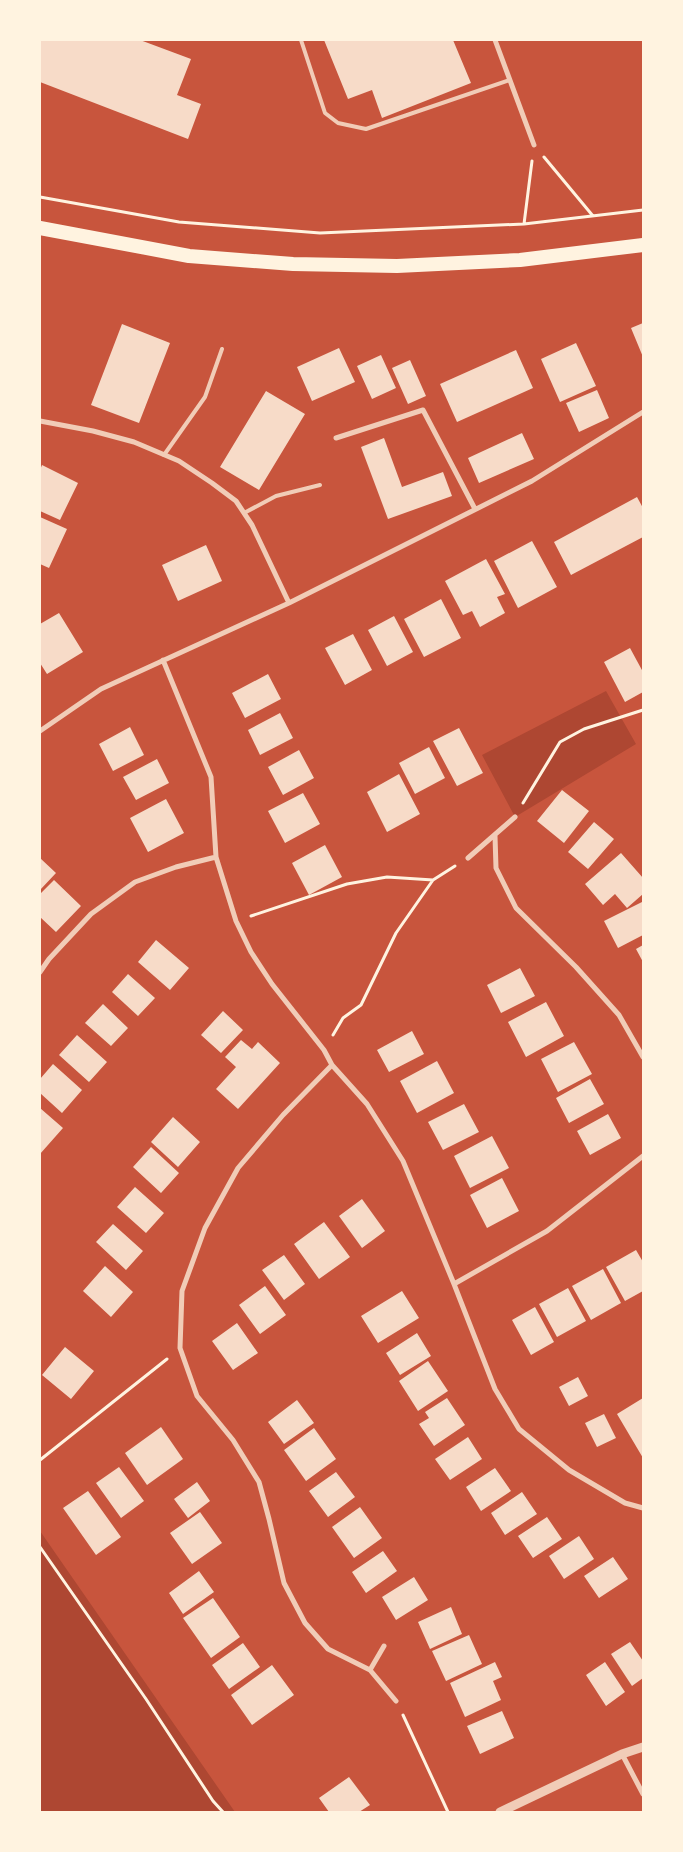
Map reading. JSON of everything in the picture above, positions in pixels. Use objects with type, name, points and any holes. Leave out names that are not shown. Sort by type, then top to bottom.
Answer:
[{"type":"highway","points":[[40,228],[189,256],[293,264],[397,266],[520,260],[643,245]]},
{"type":"street","points":[[496,40],[534,145]]},
{"type":"street","points":[[336,438],[423,410],[475,510]]},
{"type":"street","points":[[40,731],[101,689],[289,603],[532,481],[643,412]]},
{"type":"street","points":[[40,422],[93,431],[134,442],[180,461],[212,483],[236,502],[252,525],[289,603]]},
{"type":"street","points":[[163,660],[211,776],[216,857],[236,921],[251,952],[272,984],[324,1050],[332,1065],[367,1104],[403,1161],[495,1389],[519,1429],[569,1470],[625,1503],[643,1508]]},
{"type":"street","points":[[468,858],[515,817]]},
{"type":"street","points":[[495,836],[496,868],[516,908],[576,967],[619,1015],[643,1057]]},
{"type":"street","points":[[40,972],[91,914],[135,882],[176,867],[216,857]]},
{"type":"street","points":[[332,1065],[283,1114],[238,1168],[205,1228],[182,1291],[180,1348],[197,1396],[233,1440],[259,1482],[270,1519],[284,1584],[305,1623],[328,1649],[370,1670],[396,1701]]},
{"type":"street","points":[[454,1284],[547,1231],[643,1156]]},
{"type":"street","points":[[370,1670],[384,1646]]},
{"type":"street","points":[[500,1812],[622,1754],[643,1747]]},
{"type":"street","points":[[622,1754],[643,1794]]},
{"type":"lane","points":[[301,40],[325,113],[338,124],[366,130],[510,80]]},
{"type":"lane","points":[[164,455],[205,397],[222,349]]},
{"type":"lane","points":[[244,513],[276,496],[320,485]]},
{"type":"path","points":[[534,145],[594,216]]},
{"type":"path","points":[[524,224],[534,145]]},
{"type":"path","points":[[40,197],[179,222],[320,233],[524,224],[643,210]]},
{"type":"path","points":[[515,817],[560,742],[584,729],[643,710]]},
{"type":"path","points":[[324,1050],[343,1018],[361,1005],[396,933],[433,880],[468,858]]},
{"type":"path","points":[[236,921],[346,884],[387,877],[433,880]]},
{"type":"path","points":[[40,1460],[180,1348]]},
{"type":"path","points":[[40,1546],[223,1812]]},
{"type":"path","points":[[396,1701],[448,1812]]},
{"type":"shaded area","points":[[606,691],[636,744],[515,817],[482,755]]},
{"type":"shaded area","points":[[40,1531],[235,1812],[40,1812]]},
{"type":"building","points":[[40,40],[140,40],[191,59],[177,95],[201,104],[188,139],[40,82]]},
{"type":"building","points":[[324,40],[453,40],[471,83],[382,118],[372,90],[348,99]]},
{"type":"building","points":[[643,323],[643,357],[631,328]]},
{"type":"building","points":[[122,324],[170,343],[139,423],[91,405]]},
{"type":"building","points":[[576,343],[596,386],[560,402],[541,359]]},
{"type":"building","points":[[339,348],[355,382],[312,401],[297,367]]},
{"type":"building","points":[[516,350],[533,388],[457,422],[440,384]]},
{"type":"building","points":[[381,355],[396,388],[372,399],[357,366]]},
{"type":"building","points":[[410,360],[426,396],[408,404],[392,368]]},
{"type":"building","points":[[597,390],[609,418],[579,432],[566,403]]},
{"type":"building","points":[[266,391],[305,414],[259,490],[220,467]]},
{"type":"building","points":[[522,433],[534,459],[479,483],[468,458]]},
{"type":"building","points":[[384,438],[402,487],[443,472],[452,496],[388,519],[361,447]]},
{"type":"building","points":[[42,465],[78,483],[60,520],[40,511],[40,470]]},
{"type":"building","points":[[637,497],[643,508],[643,537],[571,575],[554,542]]},
{"type":"building","points":[[40,517],[67,529],[49,568],[40,564]]},
{"type":"building","points":[[532,541],[557,587],[518,608],[494,561]]},
{"type":"building","points":[[206,545],[222,581],[178,601],[162,565]]},
{"type":"building","points":[[486,559],[505,594],[497,597],[505,613],[480,627],[472,611],[463,615],[445,581]]},
{"type":"building","points":[[441,599],[461,638],[424,657],[404,619]]},
{"type":"building","points":[[59,613],[83,652],[47,674],[40,663],[40,624]]},
{"type":"building","points":[[394,616],[413,652],[387,666],[368,630]]},
{"type":"building","points":[[353,634],[372,670],[345,685],[325,648]]},
{"type":"building","points":[[630,648],[643,672],[643,692],[625,702],[604,662]]},
{"type":"building","points":[[268,674],[281,699],[245,718],[232,693]]},
{"type":"building","points":[[280,713],[293,738],[260,755],[248,730]]},
{"type":"building","points":[[130,727],[144,755],[113,771],[99,744]]},
{"type":"building","points":[[459,728],[483,773],[457,786],[433,741]]},
{"type":"building","points":[[429,747],[445,778],[415,794],[399,763]]},
{"type":"building","points":[[299,750],[314,778],[283,795],[268,767]]},
{"type":"building","points":[[157,759],[169,783],[136,800],[123,777]]},
{"type":"building","points":[[399,774],[420,814],[387,832],[367,792]]},
{"type":"building","points":[[562,790],[589,811],[564,843],[537,821]]},
{"type":"building","points":[[303,793],[320,824],[285,843],[268,811]]},
{"type":"building","points":[[166,799],[184,833],[148,852],[130,818]]},
{"type":"building","points":[[594,822],[614,839],[588,869],[568,852]]},
{"type":"building","points":[[325,845],[342,877],[309,895],[292,863]]},
{"type":"building","points":[[621,853],[643,878],[643,894],[627,908],[615,894],[603,905],[585,884]]},
{"type":"building","points":[[40,858],[56,873],[40,890]]},
{"type":"building","points":[[54,880],[81,906],[56,932],[40,917],[40,894]]},
{"type":"building","points":[[642,902],[643,935],[618,948],[604,921]]},
{"type":"building","points":[[156,940],[189,968],[170,990],[138,962]]},
{"type":"building","points":[[643,945],[643,962],[636,949]]},
{"type":"building","points":[[520,968],[535,996],[501,1013],[487,985]]},
{"type":"building","points":[[128,974],[155,998],[138,1016],[112,992]]},
{"type":"building","points":[[546,1002],[564,1036],[526,1057],[508,1022]]},
{"type":"building","points":[[103,1004],[128,1028],[111,1046],[85,1023]]},
{"type":"building","points":[[223,1011],[243,1030],[221,1053],[201,1035]]},
{"type":"building","points":[[412,1031],[424,1054],[389,1072],[377,1050]]},
{"type":"building","points":[[77,1035],[107,1062],[89,1082],[59,1055]]},
{"type":"building","points":[[241,1040],[252,1049],[258,1042],[280,1063],[238,1109],[216,1089],[236,1067],[225,1057]]},
{"type":"building","points":[[574,1042],[592,1074],[558,1092],[541,1059]]},
{"type":"building","points":[[437,1061],[454,1093],[417,1113],[400,1081]]},
{"type":"building","points":[[53,1064],[82,1090],[62,1113],[40,1093],[40,1079]]},
{"type":"building","points":[[590,1079],[604,1104],[569,1123],[556,1098]]},
{"type":"building","points":[[464,1104],[479,1132],[443,1150],[428,1122]]},
{"type":"building","points":[[40,1108],[63,1128],[40,1154]]},
{"type":"building","points":[[608,1114],[621,1138],[590,1155],[577,1131]]},
{"type":"building","points":[[173,1117],[200,1142],[178,1167],[151,1142]]},
{"type":"building","points":[[492,1136],[509,1168],[470,1188],[454,1156]]},
{"type":"building","points":[[151,1147],[179,1173],[161,1193],[133,1167]]},
{"type":"building","points":[[502,1178],[519,1211],[487,1228],[470,1195]]},
{"type":"building","points":[[135,1187],[164,1213],[146,1233],[117,1207]]},
{"type":"building","points":[[362,1199],[385,1231],[362,1248],[339,1216]]},
{"type":"building","points":[[324,1222],[350,1257],[319,1279],[294,1244]]},
{"type":"building","points":[[113,1224],[143,1251],[126,1270],[96,1242]]},
{"type":"building","points":[[636,1250],[643,1262],[643,1291],[625,1301],[606,1267]]},
{"type":"building","points":[[284,1255],[305,1284],[284,1300],[262,1270]]},
{"type":"building","points":[[105,1266],[133,1292],[111,1317],[83,1291]]},
{"type":"building","points":[[603,1269],[621,1303],[591,1320],[572,1286]]},
{"type":"building","points":[[265,1286],[286,1315],[260,1334],[239,1305]]},
{"type":"building","points":[[568,1288],[586,1321],[557,1337],[539,1304]]},
{"type":"building","points":[[402,1291],[419,1318],[378,1343],[361,1316]]},
{"type":"building","points":[[535,1307],[554,1342],[531,1355],[512,1320]]},
{"type":"building","points":[[237,1323],[258,1353],[233,1370],[212,1341]]},
{"type":"building","points":[[417,1333],[431,1356],[400,1375],[386,1353]]},
{"type":"building","points":[[65,1347],[94,1371],[71,1399],[42,1375]]},
{"type":"building","points":[[428,1361],[448,1391],[418,1411],[399,1381]]},
{"type":"building","points":[[578,1377],[588,1396],[569,1406],[559,1387]]},
{"type":"building","points":[[447,1398],[465,1425],[434,1446],[419,1424],[429,1418],[425,1412]]},
{"type":"building","points":[[643,1398],[643,1458],[617,1414]]},
{"type":"building","points":[[297,1400],[314,1423],[284,1444],[268,1422]]},
{"type":"building","points":[[604,1414],[616,1438],[597,1447],[585,1423]]},
{"type":"building","points":[[161,1427],[183,1459],[147,1485],[125,1453]]},
{"type":"building","points":[[314,1428],[336,1459],[306,1481],[284,1450]]},
{"type":"building","points":[[468,1437],[482,1459],[450,1480],[435,1459]]},
{"type":"building","points":[[119,1467],[144,1501],[121,1518],[96,1483]]},
{"type":"building","points":[[495,1468],[511,1491],[481,1511],[466,1487]]},
{"type":"building","points":[[336,1472],[355,1497],[328,1517],[309,1491]]},
{"type":"building","points":[[197,1482],[210,1501],[188,1518],[174,1499]]},
{"type":"building","points":[[88,1491],[121,1537],[96,1555],[63,1508]]},
{"type":"building","points":[[522,1492],[537,1514],[505,1535],[491,1513]]},
{"type":"building","points":[[360,1507],[382,1538],[354,1558],[332,1527]]},
{"type":"building","points":[[200,1512],[222,1543],[192,1564],[170,1533]]},
{"type":"building","points":[[547,1517],[562,1539],[533,1558],[518,1536]]},
{"type":"building","points":[[579,1536],[594,1559],[564,1579],[549,1556]]},
{"type":"building","points":[[383,1551],[397,1571],[366,1593],[352,1572]]},
{"type":"building","points":[[613,1557],[628,1579],[599,1598],[584,1576]]},
{"type":"building","points":[[199,1571],[214,1592],[183,1614],[169,1593]]},
{"type":"building","points":[[414,1577],[428,1600],[396,1620],[382,1597]]},
{"type":"building","points":[[213,1598],[240,1637],[211,1658],[183,1618]]},
{"type":"building","points":[[451,1607],[462,1634],[430,1649],[418,1622]]},
{"type":"building","points":[[469,1635],[482,1664],[446,1681],[432,1651]]},
{"type":"building","points":[[630,1642],[643,1661],[643,1678],[632,1686],[611,1654]]},
{"type":"building","points":[[243,1643],[260,1667],[229,1689],[212,1665]]},
{"type":"building","points":[[495,1662],[502,1677],[493,1681],[501,1700],[465,1717],[450,1683]]},
{"type":"building","points":[[605,1662],[625,1692],[606,1706],[586,1675]]},
{"type":"building","points":[[272,1665],[294,1695],[252,1725],[231,1695]]},
{"type":"building","points":[[502,1711],[514,1738],[480,1754],[467,1726]]},
{"type":"building","points":[[349,1777],[370,1805],[359,1812],[329,1812],[319,1798]]}]
